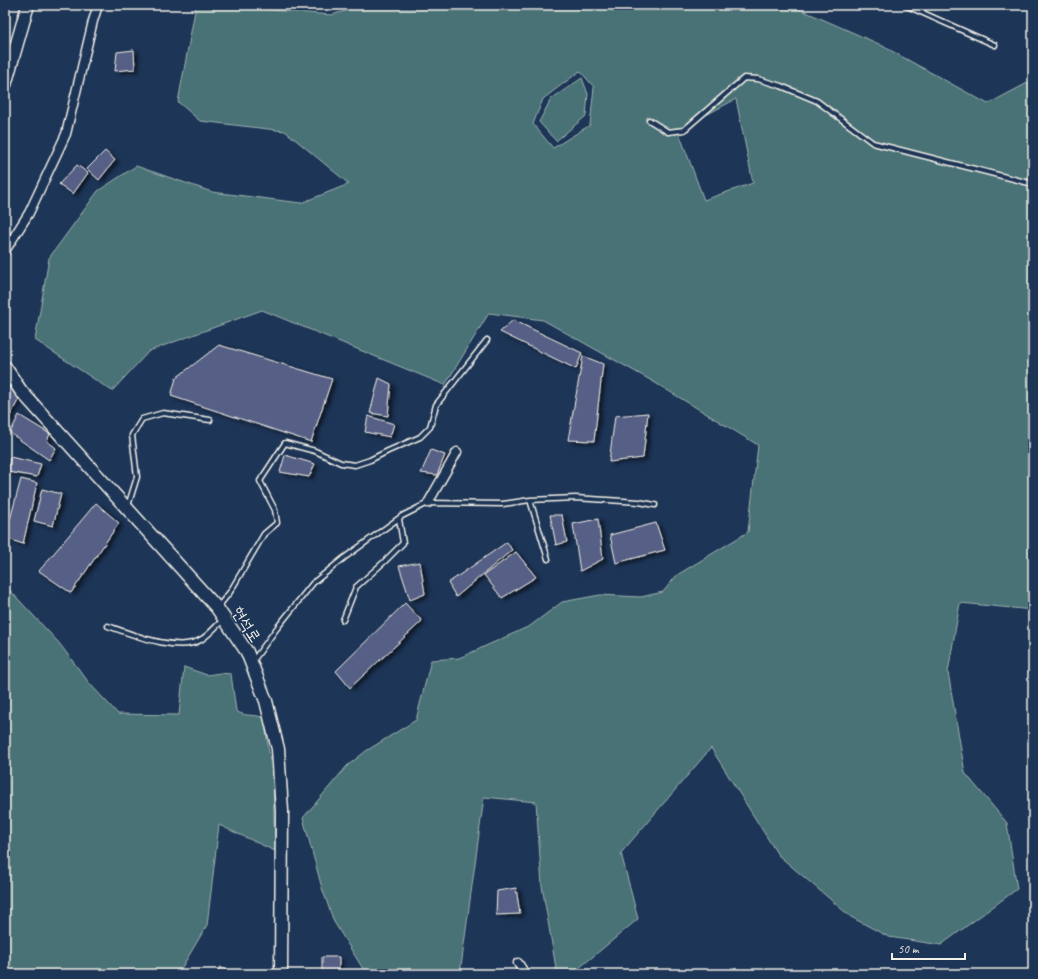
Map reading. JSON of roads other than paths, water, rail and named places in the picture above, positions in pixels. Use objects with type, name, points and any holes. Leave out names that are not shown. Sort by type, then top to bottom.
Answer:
[{"type":"street","points":[[5,85],[28,5]]},
{"type":"street","points":[[5,251],[29,213],[66,134],[98,5]]},
{"type":"street","name":"현석로","points":[[5,367],[21,391],[217,608],[247,652],[266,701],[278,749],[282,811],[281,974]]},
{"type":"street","points":[[428,503],[456,452]]},
{"type":"street","points":[[518,963],[525,974]]},
{"type":"lane","points":[[905,5],[995,45]]},
{"type":"lane","points":[[649,120],[668,132],[684,130],[744,78],[758,79],[781,86],[817,102],[873,143],[1033,184]]},
{"type":"lane","points":[[217,608],[230,592],[264,534],[277,523],[275,510],[260,481],[285,443],[315,451],[341,463],[354,464],[370,460],[420,437],[430,427],[436,405],[487,340]]},
{"type":"lane","points":[[127,508],[137,477],[132,435],[142,419],[163,413],[210,420]]},
{"type":"lane","points":[[251,663],[313,583],[344,558],[399,519],[428,503],[503,504],[530,500],[575,498],[639,502],[655,505]]},
{"type":"lane","points":[[530,500],[548,559]]},
{"type":"lane","points":[[343,620],[356,587],[403,543],[399,519]]},
{"type":"lane","points":[[108,626],[144,639],[182,645],[202,640],[225,619]]}]
